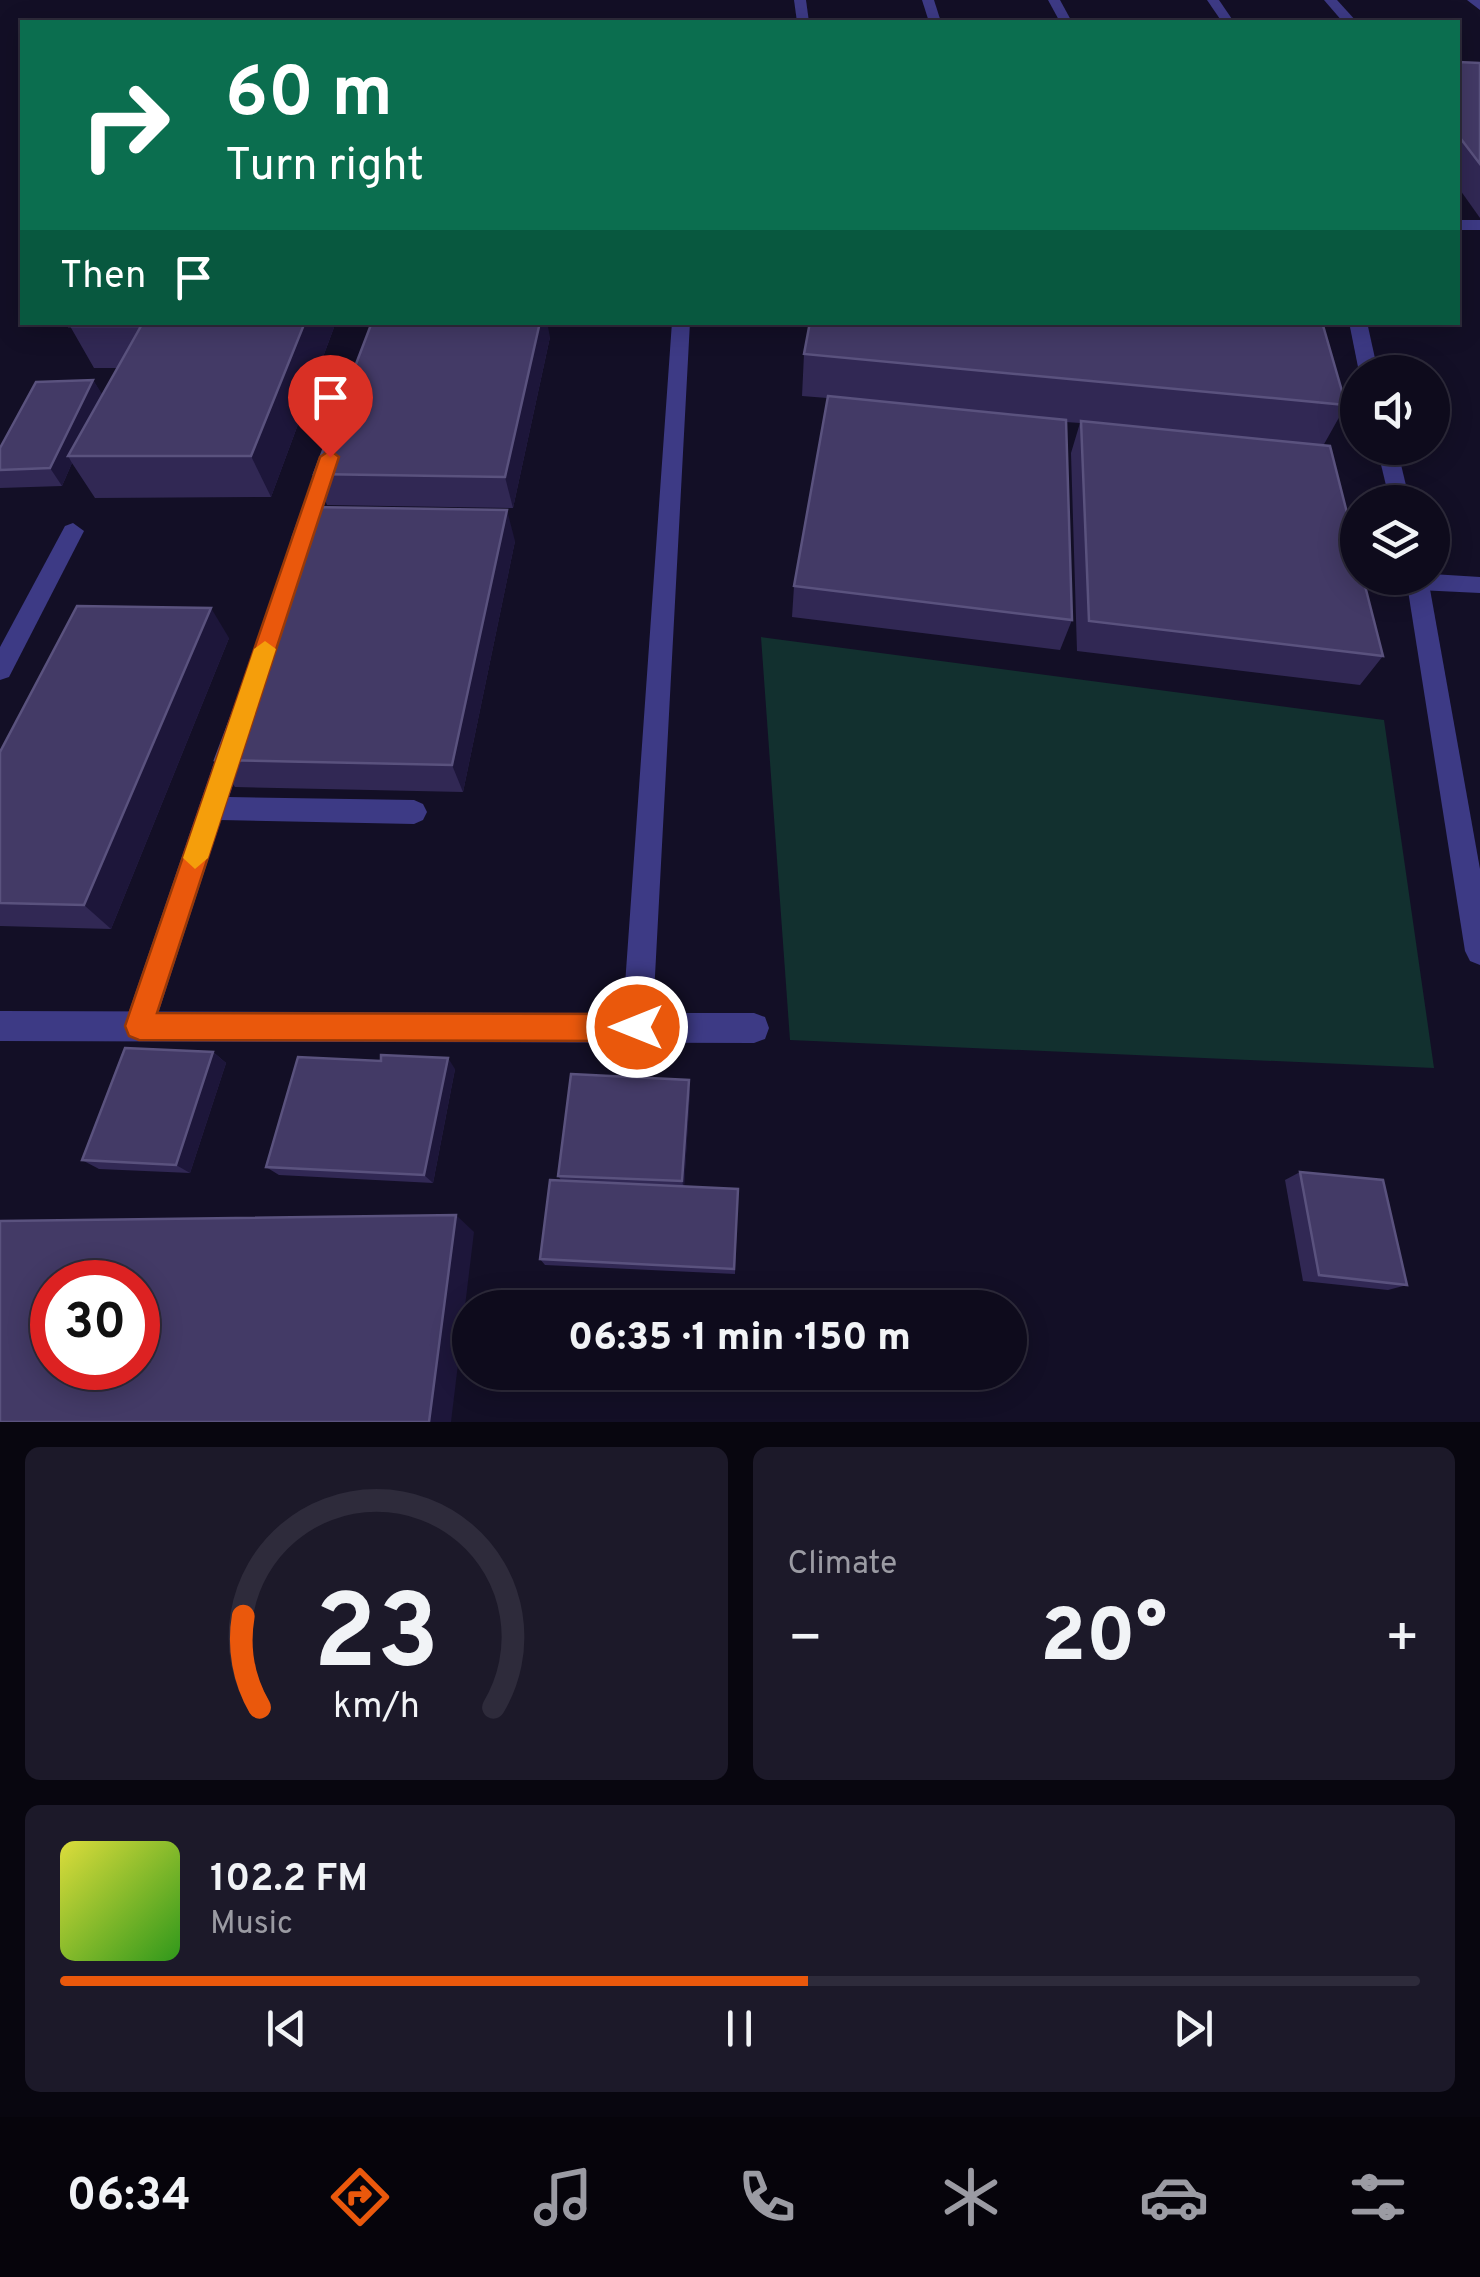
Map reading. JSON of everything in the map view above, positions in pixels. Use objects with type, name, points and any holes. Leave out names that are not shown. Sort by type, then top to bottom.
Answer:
[{"type":"street","points":[[1330,0],[1348,20]]},
{"type":"street","points":[[1473,0],[1480,6]]},
{"type":"street","points":[[637,1027],[680,325]]},
{"type":"street","points":[[1359,325],[1366,355]]},
{"type":"street","points":[[293,566],[314,528],[336,439]]},
{"type":"street","points":[[0,670],[73,531]]},
{"type":"street","points":[[1450,583],[1480,585]]},
{"type":"street","points":[[1421,595],[1480,951]]},
{"type":"street","points":[[139,1026],[243,715]]},
{"type":"street","points":[[212,808],[414,812]]},
{"type":"street","points":[[0,1026],[754,1028]]},
{"type":"green space","points":[[761,637],[1384,720],[1434,1068],[790,1040]]},
{"type":"building","points":[[1460,62],[1480,63],[1480,164],[1460,138]]},
{"type":"building","points":[[304,325],[251,456],[68,456],[141,326],[70,326]]},
{"type":"building","points":[[371,325],[539,325],[505,477],[314,474]]},
{"type":"building","points":[[809,325],[1323,325],[1340,384],[1340,404],[804,354]]},
{"type":"building","points":[[93,380],[50,468],[0,470],[0,448],[36,382]]},
{"type":"building","points":[[828,396],[1066,420],[1072,620],[794,586]]},
{"type":"building","points":[[1081,421],[1330,446],[1340,485],[1340,595],[1367,595],[1383,656],[1089,621]]},
{"type":"building","points":[[310,507],[507,510],[452,765],[215,760]]},
{"type":"building","points":[[77,606],[211,608],[84,905],[0,903],[0,752]]},
{"type":"building","points":[[125,1048],[213,1052],[176,1165],[82,1160]]},
{"type":"building","points":[[381,1055],[448,1058],[424,1175],[266,1167],[298,1057],[381,1061]]},
{"type":"building","points":[[571,1074],[689,1080],[682,1181],[558,1176]]},
{"type":"building","points":[[1300,1172],[1383,1180],[1407,1285],[1319,1275]]},
{"type":"building","points":[[550,1180],[738,1189],[734,1269],[540,1259]]},
{"type":"building","points":[[456,1215],[429,1422],[0,1422],[0,1221]]},
{"type":"slow traffic","points":[[195,858],[265,649]]},
{"type":"route","points":[[330,457],[139,1026],[637,1027]]}]
